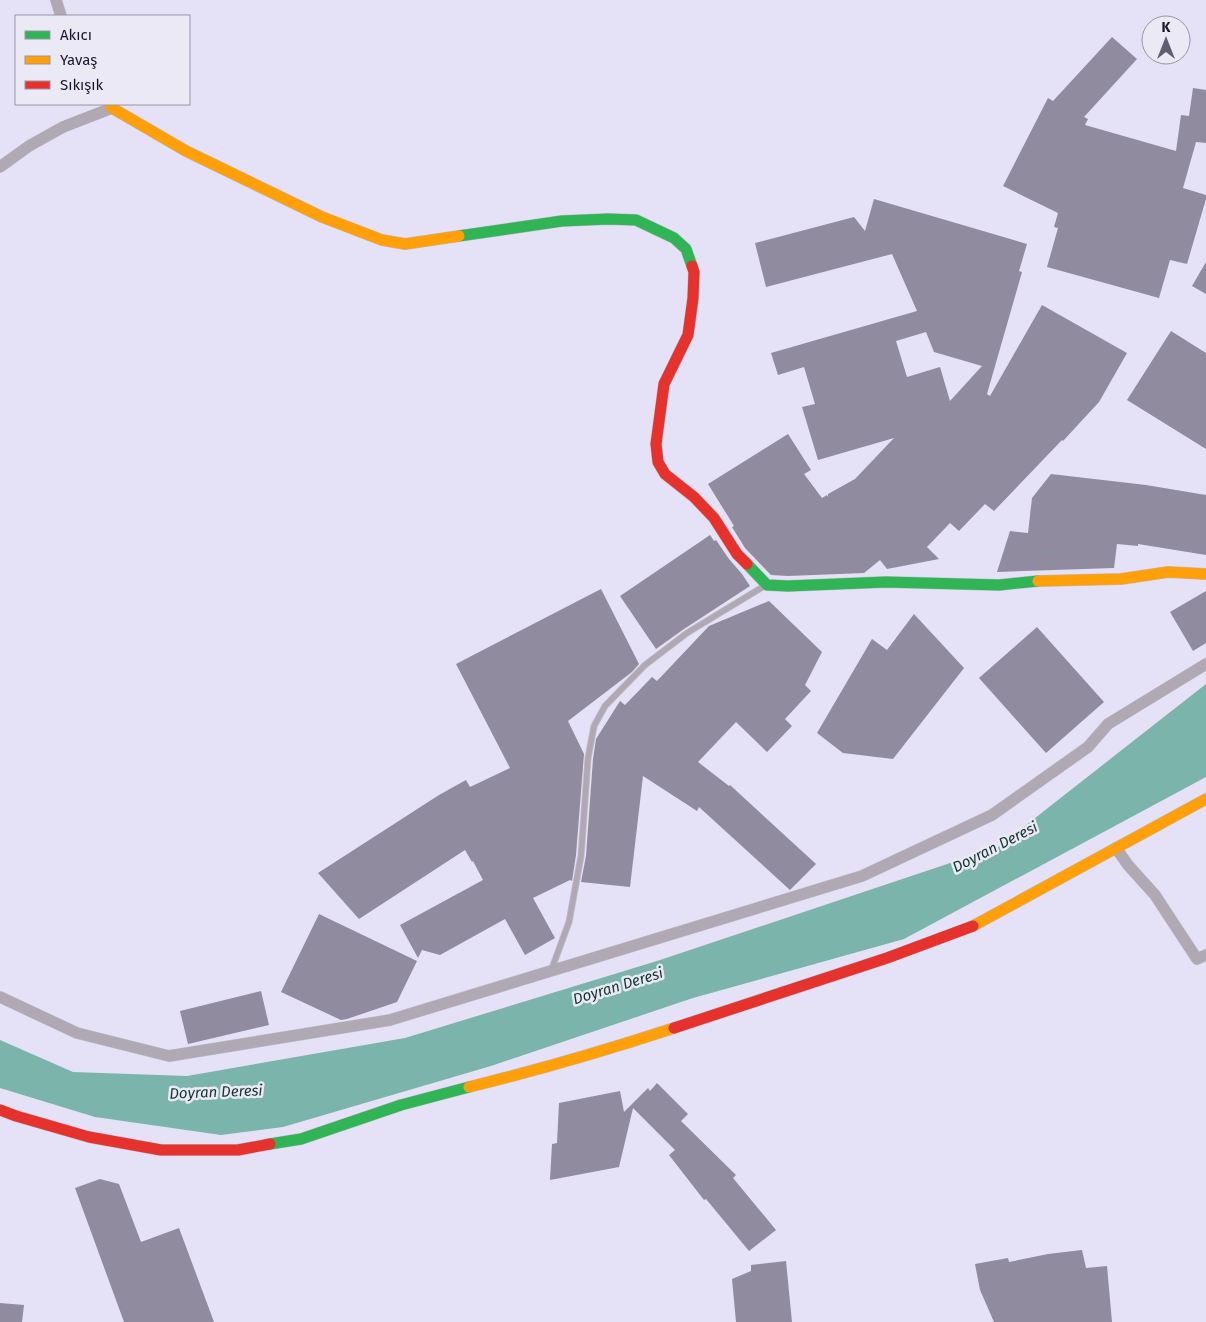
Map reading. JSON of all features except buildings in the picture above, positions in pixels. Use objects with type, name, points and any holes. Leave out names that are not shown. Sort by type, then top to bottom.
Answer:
[{"type":"street","points":[[56,0],[61,15]]},
{"type":"street","points":[[0,167],[29,146],[63,127],[111,106],[186,151],[322,216],[382,240],[405,244],[562,221],[636,220],[674,238],[686,249],[694,272],[688,335],[664,384],[656,444],[658,462],[665,474],[694,497],[714,518],[737,554],[767,584],[788,586],[886,582],[999,584],[1121,579],[1168,572],[1206,574]]},
{"type":"street","points":[[0,997],[77,1033],[169,1056],[390,1020],[862,876],[992,815],[1088,747],[1108,724],[1206,664]]},
{"type":"street","points":[[0,1110],[90,1137],[161,1150],[238,1150],[301,1139],[402,1105],[521,1074],[637,1040],[887,958],[971,927],[1206,799]]},
{"type":"street","points":[[1116,848],[1128,865],[1155,895],[1197,959],[1206,955]]},
{"type":"lane","points":[[551,971],[569,922],[579,865],[588,758],[594,726],[605,706],[645,665],[687,633],[767,584]]},
{"type":"water","name":"Doyran Deresi","points":[[1206,684],[1206,777],[904,939],[693,998],[491,1066],[283,1127],[221,1135],[95,1117],[0,1088],[0,1040],[73,1072],[187,1076],[405,1038],[657,961],[998,847]]},
{"type":"traffic: fast","points":[[459,236],[562,221],[636,220],[674,238],[686,249],[692,266]]},
{"type":"traffic: fast","points":[[747,564],[767,585],[788,586],[886,582],[999,585],[1038,581]]},
{"type":"traffic: fast","points":[[270,1144],[301,1139],[401,1105],[469,1087]]},
{"type":"traffic: slow","points":[[110,105],[112,108],[186,151],[322,217],[382,240],[405,244],[459,236]]},
{"type":"traffic: slow","points":[[1038,581],[1121,579],[1168,572],[1206,574]]},
{"type":"traffic: slow","points":[[973,926],[1206,799]]},
{"type":"traffic: slow","points":[[469,1087],[521,1074],[674,1028]]},
{"type":"traffic: jam","points":[[692,266],[694,272],[693,298],[688,335],[664,384],[656,444],[658,462],[665,474],[694,497],[714,518],[737,554],[747,564]]},
{"type":"traffic: jam","points":[[674,1028],[887,958],[973,926]]},
{"type":"traffic: jam","points":[[0,1110],[89,1137],[161,1150],[238,1150],[270,1144]]}]
